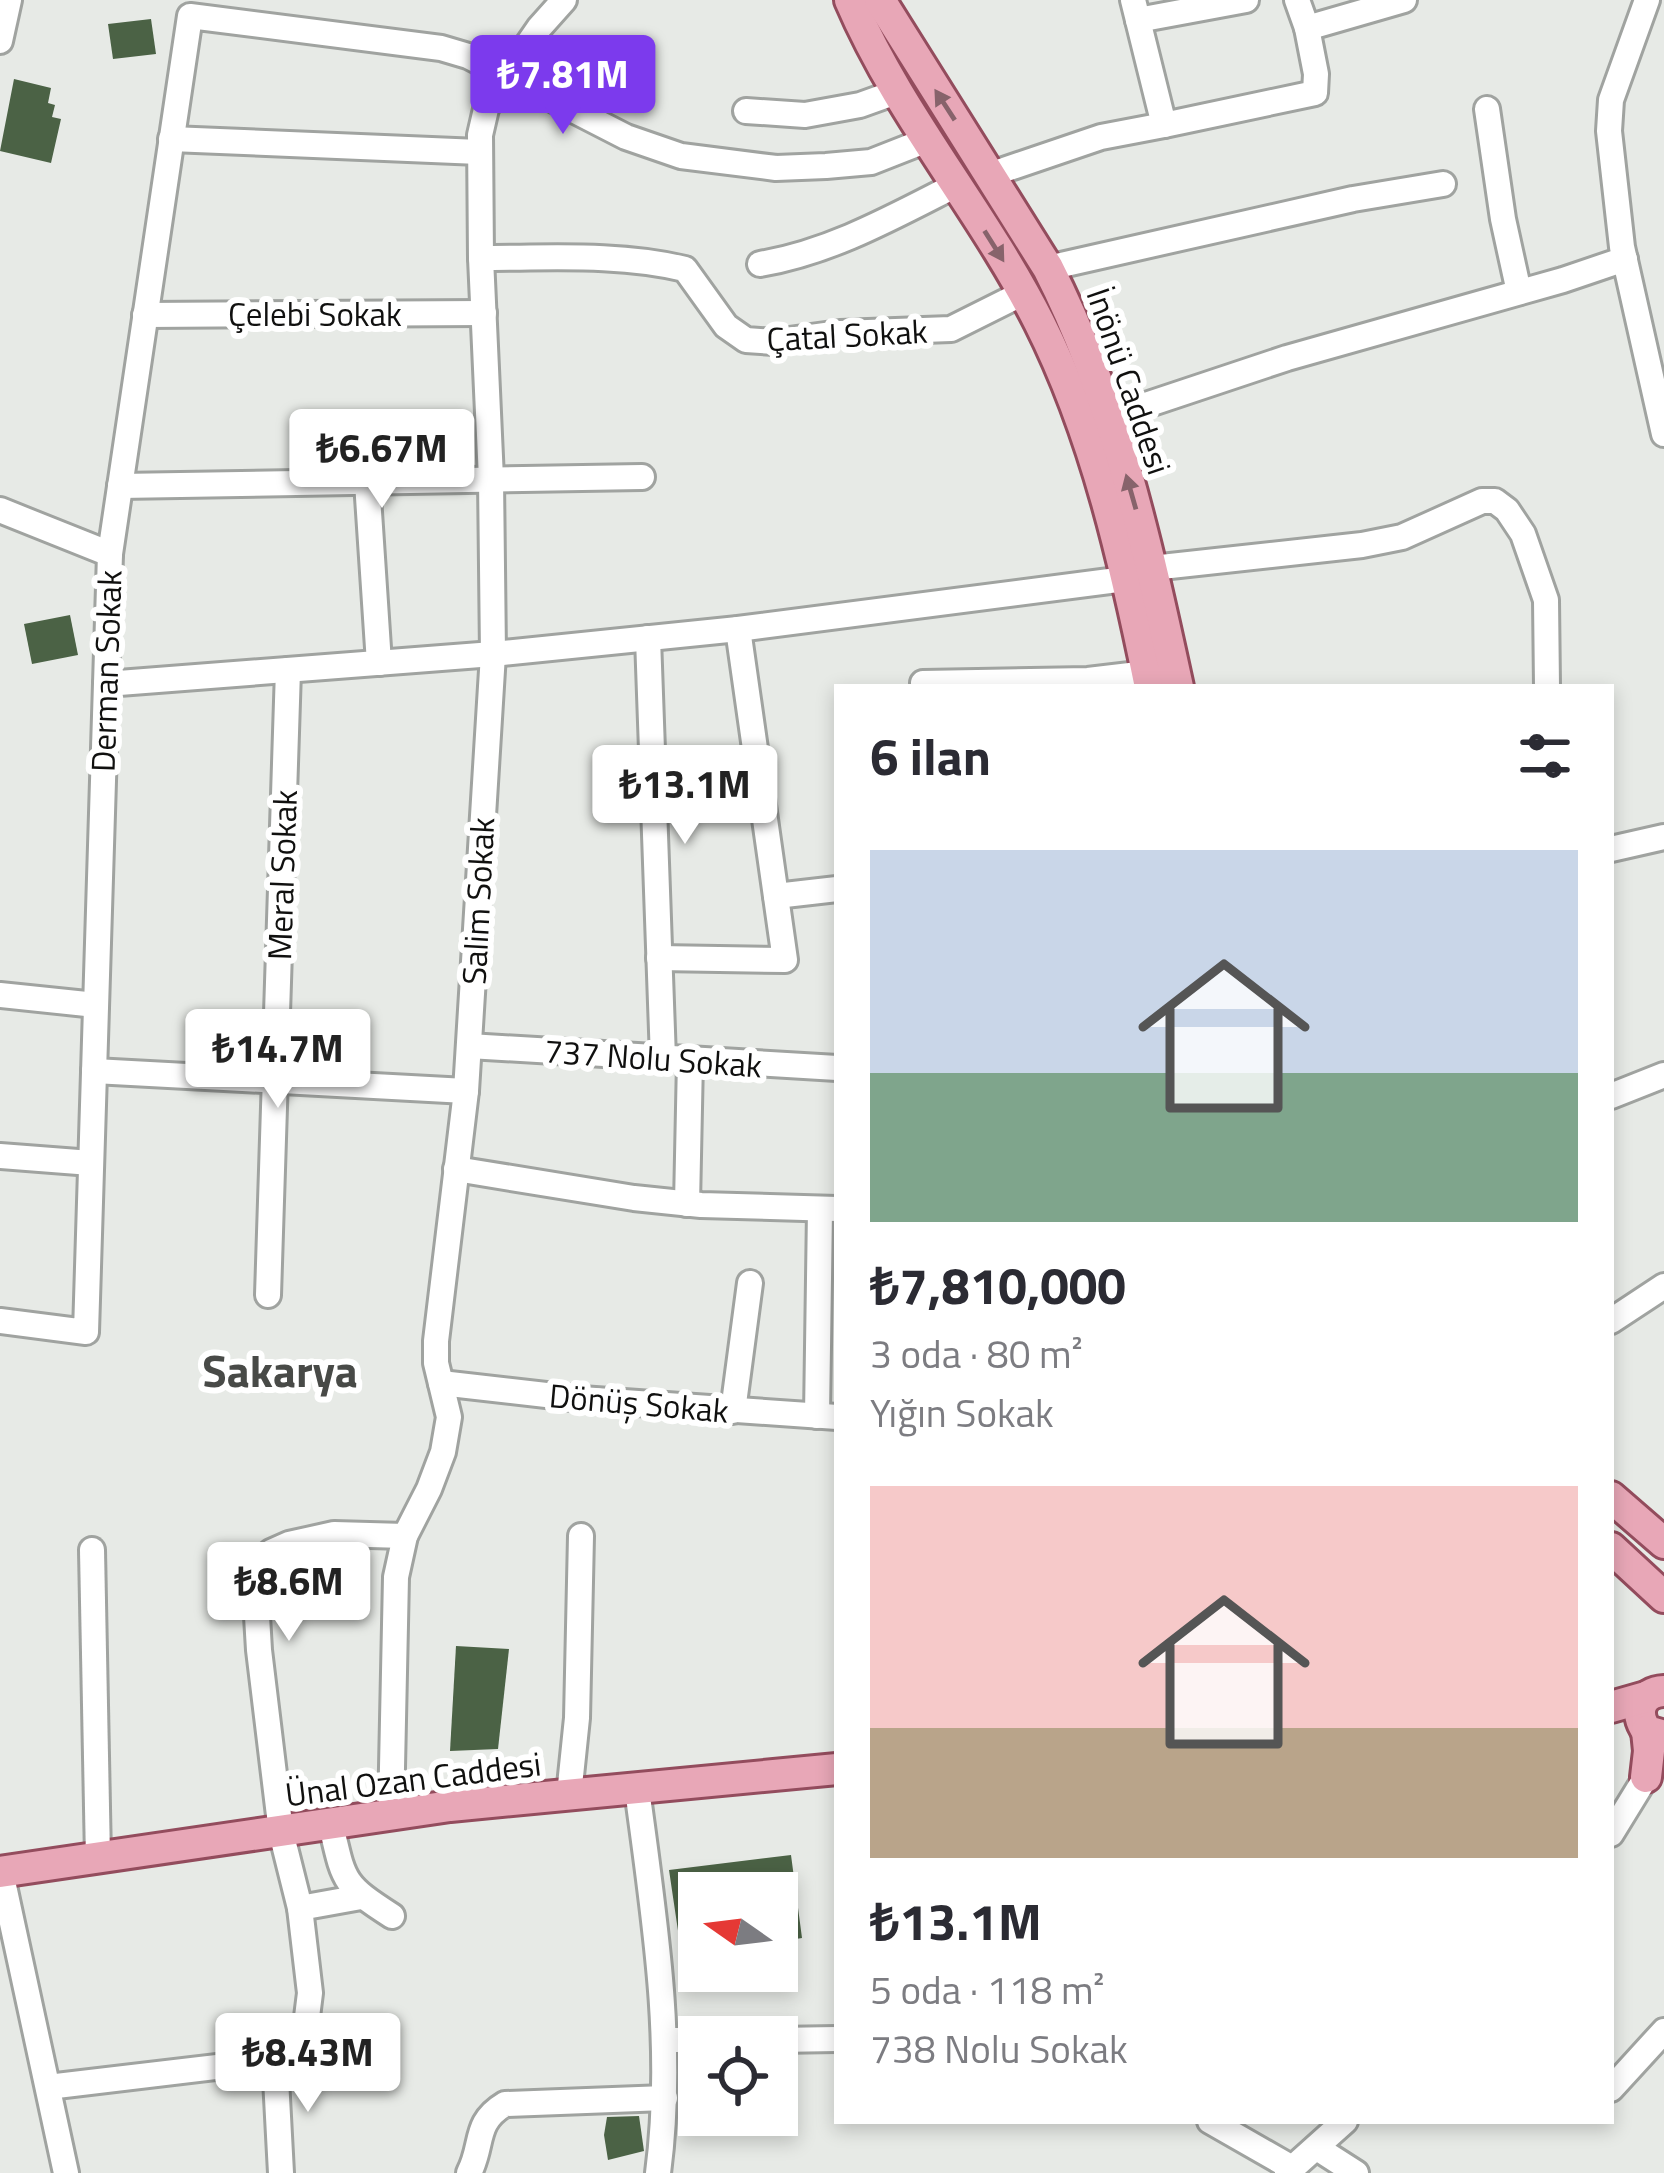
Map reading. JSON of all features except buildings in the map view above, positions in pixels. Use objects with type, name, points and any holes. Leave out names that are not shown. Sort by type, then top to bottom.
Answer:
[{"type":"main road","name":"İnönü Caddesi","points":[[850,0],[898,91],[1023,293],[1076,407],[1177,684]]},
{"type":"main road","name":"İnönü Caddesi","points":[[880,0],[1048,268],[1085,347],[1110,417],[1138,573],[1148,680]]},
{"type":"main road","points":[[1614,1500],[1664,1543]]},
{"type":"main road","points":[[1614,1551],[1664,1597]]},
{"type":"main road","points":[[1614,1712],[1654,1720],[1646,1777]]},
{"type":"main road","name":"Ünal Ozan Caddesi","points":[[0,1872],[449,1806],[834,1768]]},
{"type":"street","points":[[0,41],[9,0]]},
{"type":"street","name":"Salim Sokak","points":[[391,1815],[396,1577],[405,1536],[443,1452],[449,1417],[436,1363],[436,1341],[466,1091],[493,654],[479,152],[486,109],[539,28],[564,0]]},
{"type":"street","points":[[1164,125],[1136,10],[1246,0]]},
{"type":"street","points":[[989,175],[1101,137],[1315,93],[1316,74],[1297,0]]},
{"type":"street","points":[[1306,28],[1404,0]]},
{"type":"street","points":[[1647,0],[1611,100],[1609,131],[1625,259],[1664,434]]},
{"type":"street","name":"Derman Sokak","points":[[0,1321],[86,1332],[110,554],[190,16],[441,48],[506,76]]},
{"type":"street","points":[[506,76],[626,137],[681,156],[776,168],[826,166],[872,162],[927,140]]},
{"type":"street","points":[[746,111],[805,115],[860,105],[898,91]]},
{"type":"street","points":[[1487,109],[1519,292]]},
{"type":"street","points":[[171,139],[479,152]]},
{"type":"street","points":[[760,264],[855,236],[956,184]]},
{"type":"street","points":[[1048,268],[1443,184]]},
{"type":"street","name":"Çatal Sokak","points":[[481,258],[572,258],[685,269],[725,326],[746,340],[774,342],[840,333],[951,329],[1023,293]]},
{"type":"street","points":[[1110,417],[1287,358],[1625,259]]},
{"type":"street","name":"Çelebi Sokak","points":[[146,315],[484,314]]},
{"type":"street","points":[[120,486],[642,477]]},
{"type":"street","points":[[367,482],[379,663]]},
{"type":"street","points":[[106,685],[738,629],[1362,545],[1402,537],[1481,501],[1495,501],[1507,510],[1523,534],[1546,600],[1547,684]]},
{"type":"street","points":[[0,510],[110,554]]},
{"type":"street","points":[[659,958],[785,961],[738,629]]},
{"type":"street","points":[[649,638],[662,1059]]},
{"type":"street","name":"Meral Sokak","points":[[268,1295],[288,670]]},
{"type":"street","points":[[923,682],[1148,680]]},
{"type":"street","points":[[1614,847],[1664,837]]},
{"type":"street","points":[[776,896],[834,889]]},
{"type":"street","points":[[0,995],[96,1005]]},
{"type":"street","name":"737 Nolu Sokak","points":[[469,1046],[834,1068]]},
{"type":"street","points":[[687,1204],[690,1060]]},
{"type":"street","points":[[94,1071],[466,1091]]},
{"type":"street","points":[[1614,1095],[1664,1075]]},
{"type":"street","points":[[0,1156],[91,1162]]},
{"type":"street","points":[[456,1169],[687,1204],[828,1210],[827,1416]]},
{"type":"street","points":[[733,1411],[750,1283]]},
{"type":"street","points":[[1614,1319],[1664,1286]]},
{"type":"street","name":"Dönüş Sokak","points":[[441,1383],[827,1416]]},
{"type":"street","points":[[47,2087],[275,2060],[305,2033],[310,1993],[300,1908],[281,1832],[255,1582],[259,1563],[289,1544],[334,1534],[405,1536]]},
{"type":"street","points":[[569,1795],[577,1718],[581,1536]]},
{"type":"street","points":[[92,1550],[98,1859]]},
{"type":"street","points":[[1614,1829],[1646,1777]]},
{"type":"street","points":[[637,1789],[665,2040],[658,2173]]},
{"type":"street","points":[[331,1825],[343,1874],[362,1897],[392,1916]]},
{"type":"street","points":[[0,1872],[66,2173]]},
{"type":"street","points":[[300,1908],[362,1897]]},
{"type":"street","points":[[1614,2087],[1664,2031]]},
{"type":"street","points":[[798,2040],[834,2039]]},
{"type":"street","points":[[665,2040],[678,2040]]},
{"type":"street","points":[[275,2060],[281,2173]]},
{"type":"street","points":[[469,2173],[490,2113],[506,2104],[665,2098]]},
{"type":"street","points":[[1215,2124],[1290,2170],[1342,2124]]},
{"type":"street","points":[[1317,2148],[1356,2173]]},
{"type":"district","name":"Sakarya","points":[[280,1370]]}]
